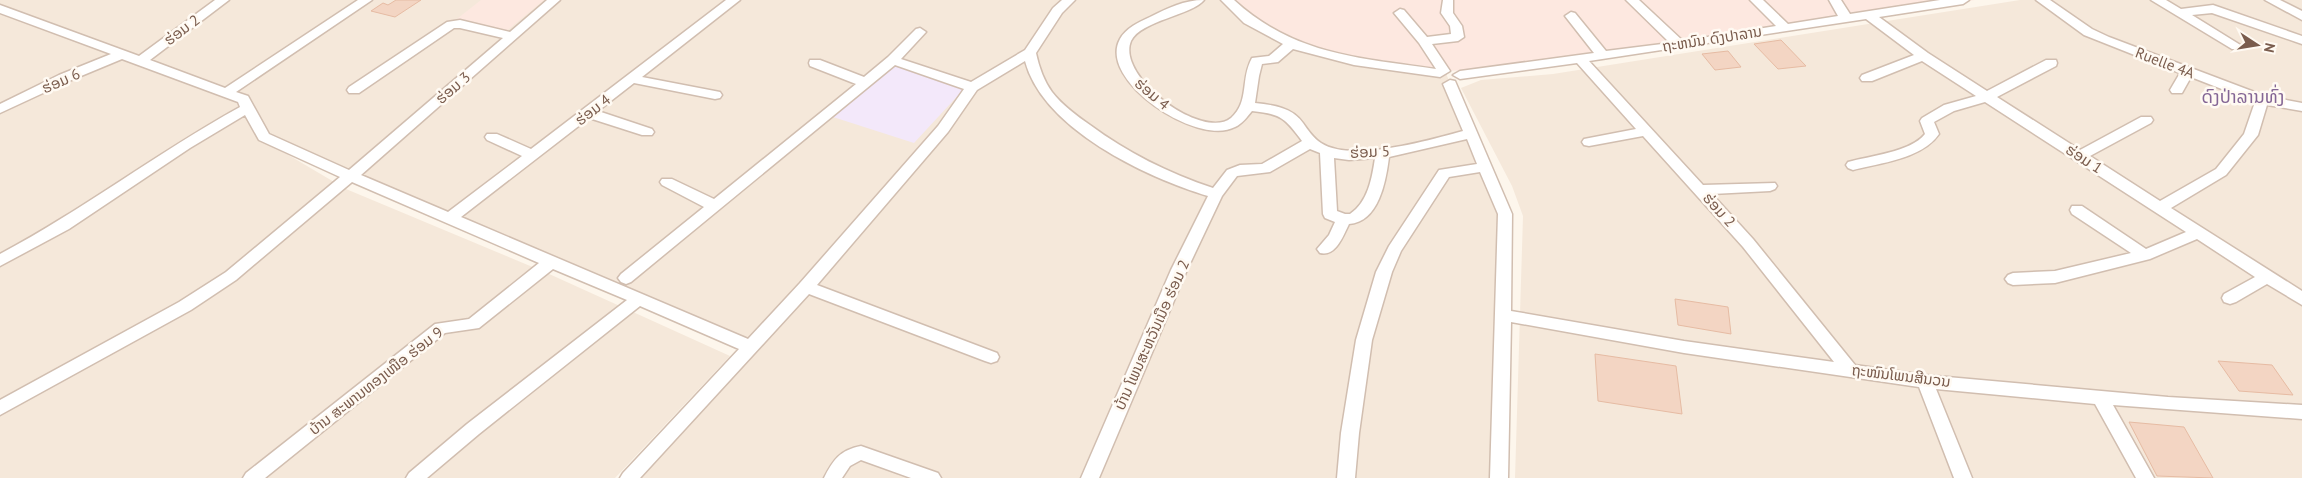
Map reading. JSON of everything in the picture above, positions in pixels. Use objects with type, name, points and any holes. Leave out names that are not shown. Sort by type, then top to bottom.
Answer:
[{"type":"street","name":"ຮ່ອມ 2","points":[[142,60],[223,0]]},
{"type":"street","points":[[227,92],[366,0]]},
{"type":"street","name":"ຮ່ອມ 3","points":[[0,408],[185,306],[231,276],[279,238],[554,0]]},
{"type":"street","points":[[629,478],[806,287],[856,227],[943,129],[972,87],[1030,53],[1057,12],[1069,0]]},
{"type":"street","name":"ຮ່ອມ 4","points":[[1198,0],[1128,35],[1123,48],[1127,72],[1143,90],[1182,119],[1205,126],[1217,128],[1228,125],[1248,107]]},
{"type":"street","name":"ຖະຫນົນ ດົງປາລານ","points":[[1227,0],[1237,11],[1291,44],[1320,55],[1448,76],[1603,56],[1959,0]]},
{"type":"street","points":[[1632,0],[1680,44]]},
{"type":"street","points":[[1756,0],[1786,28]]},
{"type":"street","points":[[1835,0],[1845,17]]},
{"type":"street","name":"Ruelle 4A","points":[[2042,0],[2088,32],[2187,73],[2262,100],[2302,107]]},
{"type":"street","points":[[2157,0],[2236,46]]},
{"type":"street","points":[[2271,0],[2302,16]]},
{"type":"street","name":"ຮ່ອມ 4","points":[[450,218],[632,79],[726,1]]},
{"type":"street","points":[[1424,41],[1458,37],[1456,26],[1447,12],[1448,2]]},
{"type":"street","points":[[2180,13],[2209,8],[2302,40]]},
{"type":"street","points":[[0,10],[142,60],[243,99],[264,137],[280,146],[751,347]]},
{"type":"street","points":[[1400,13],[1424,41],[1448,76],[1470,134],[1486,166],[1505,214],[1499,478]]},
{"type":"street","name":"ຮ່ອມ 1","points":[[1868,15],[1923,56],[2302,300]]},
{"type":"street","points":[[1570,16],[1603,56]]},
{"type":"street","points":[[354,90],[451,25],[460,24],[512,36]]},
{"type":"street","points":[[626,278],[866,83],[893,60],[920,32]]},
{"type":"street","points":[[1248,107],[1252,76],[1257,60],[1273,58],[1291,44]]},
{"type":"street","points":[[1030,53],[1034,69],[1046,93],[1067,113],[1141,165],[1216,194]]},
{"type":"street","name":"ຮ່ອມ 6","points":[[0,109],[64,78],[123,54]]},
{"type":"street","points":[[1867,78],[1923,56]]},
{"type":"street","name":"ຮ່ອມ 2","points":[[1580,59],[1702,190],[1748,243],[1850,370]]},
{"type":"street","points":[[893,60],[972,87]]},
{"type":"street","points":[[815,63],[866,83]]},
{"type":"street","points":[[1852,166],[1914,148],[1927,142],[1932,134],[1927,121],[1949,108],[1987,97],[2051,63]]},
{"type":"street","points":[[2178,90],[2187,73]]},
{"type":"street","points":[[632,79],[715,95]]},
{"type":"street","points":[[2160,208],[2221,172],[2251,135],[2262,100]]},
{"type":"street","name":"ຮ່ອມ 5","points":[[1248,107],[1284,113],[1291,117],[1310,142],[1327,152],[1384,153],[1407,150],[1470,134]]},
{"type":"street","points":[[0,261],[68,223],[206,130],[248,108]]},
{"type":"street","points":[[590,112],[647,132]]},
{"type":"street","points":[[2079,156],[2146,120]]},
{"type":"street","points":[[1589,142],[1647,131]]},
{"type":"street","points":[[492,137],[533,156]]},
{"type":"street","name":"ບ້ານ ໂພນສະຫວັນເນືອ ຮ່ອມ 2","points":[[1090,478],[1179,270],[1216,194],[1232,173],[1240,170],[1263,170],[1310,142]]},
{"type":"street","points":[[1327,152],[1329,212],[1334,217],[1343,220],[1356,219],[1370,202],[1380,180],[1384,153]]},
{"type":"street","points":[[1346,478],[1350,433],[1364,340],[1384,272],[1394,250],[1444,173],[1486,166]]},
{"type":"street","points":[[667,182],[715,206]]},
{"type":"street","points":[[1702,190],[1770,186]]},
{"type":"street","points":[[2077,210],[2145,255]]},
{"type":"street","points":[[1325,249],[1335,238],[1343,220]]},
{"type":"street","points":[[2012,279],[2056,277],[2145,255],[2198,233]]},
{"type":"street","name":"ບ້ານ ສະພານທອງເໜືອ ຮ່ອມ 9","points":[[252,478],[441,328],[473,324],[552,261]]},
{"type":"street","points":[[2230,298],[2267,277]]},
{"type":"street","points":[[806,287],[991,357]]},
{"type":"street","points":[[415,478],[472,429],[639,299]]},
{"type":"street","name":"ຖະໜົນໂພນສີນວນ","points":[[1502,315],[1684,347],[1925,381],[2266,412],[2302,412]]},
{"type":"street","points":[[1925,381],[1963,478]]},
{"type":"street","points":[[2100,398],[2145,478]]},
{"type":"street","points":[[833,478],[842,460],[851,454],[860,453],[932,478]]},
{"type":"shaded area","points":[[0,0],[1227,0],[1445,71],[1505,214],[1499,478],[629,478],[750,348],[264,137],[243,99],[0,9]]},
{"type":"shaded area","points":[[481,0],[544,0],[504,33],[453,22]]},
{"type":"shaded area","points":[[1227,0],[1975,0],[1516,68],[1445,71],[1343,59],[1301,48]]},
{"type":"shaded area","points":[[2020,0],[2302,0],[2302,478],[1515,478],[1523,216],[1512,186],[1461,88],[1481,80],[1553,74]]},
{"type":"shaded area","points":[[0,14],[224,94],[242,104],[263,140],[346,189],[547,273],[730,356],[615,478],[0,478]]},
{"type":"shaded area","points":[[894,63],[964,89],[914,143],[833,117]]},
{"type":"building","points":[[396,0],[421,0],[395,17],[371,11],[383,3],[388,5]]},
{"type":"building","points":[[1781,40],[1806,66],[1778,69],[1754,44]]},
{"type":"building","points":[[1728,51],[1741,67],[1715,70],[1702,54]]},
{"type":"building","points":[[1675,299],[1728,307],[1731,334],[1678,325]]},
{"type":"building","points":[[1595,354],[1676,366],[1682,414],[1598,401]]},
{"type":"building","points":[[2218,361],[2272,365],[2293,395],[2239,391]]},
{"type":"building","points":[[2129,422],[2184,427],[2213,478],[2157,476]]},
{"type":"district","name":"ດົງປ່າລານທົ່ງ","points":[[2243,97]]}]
